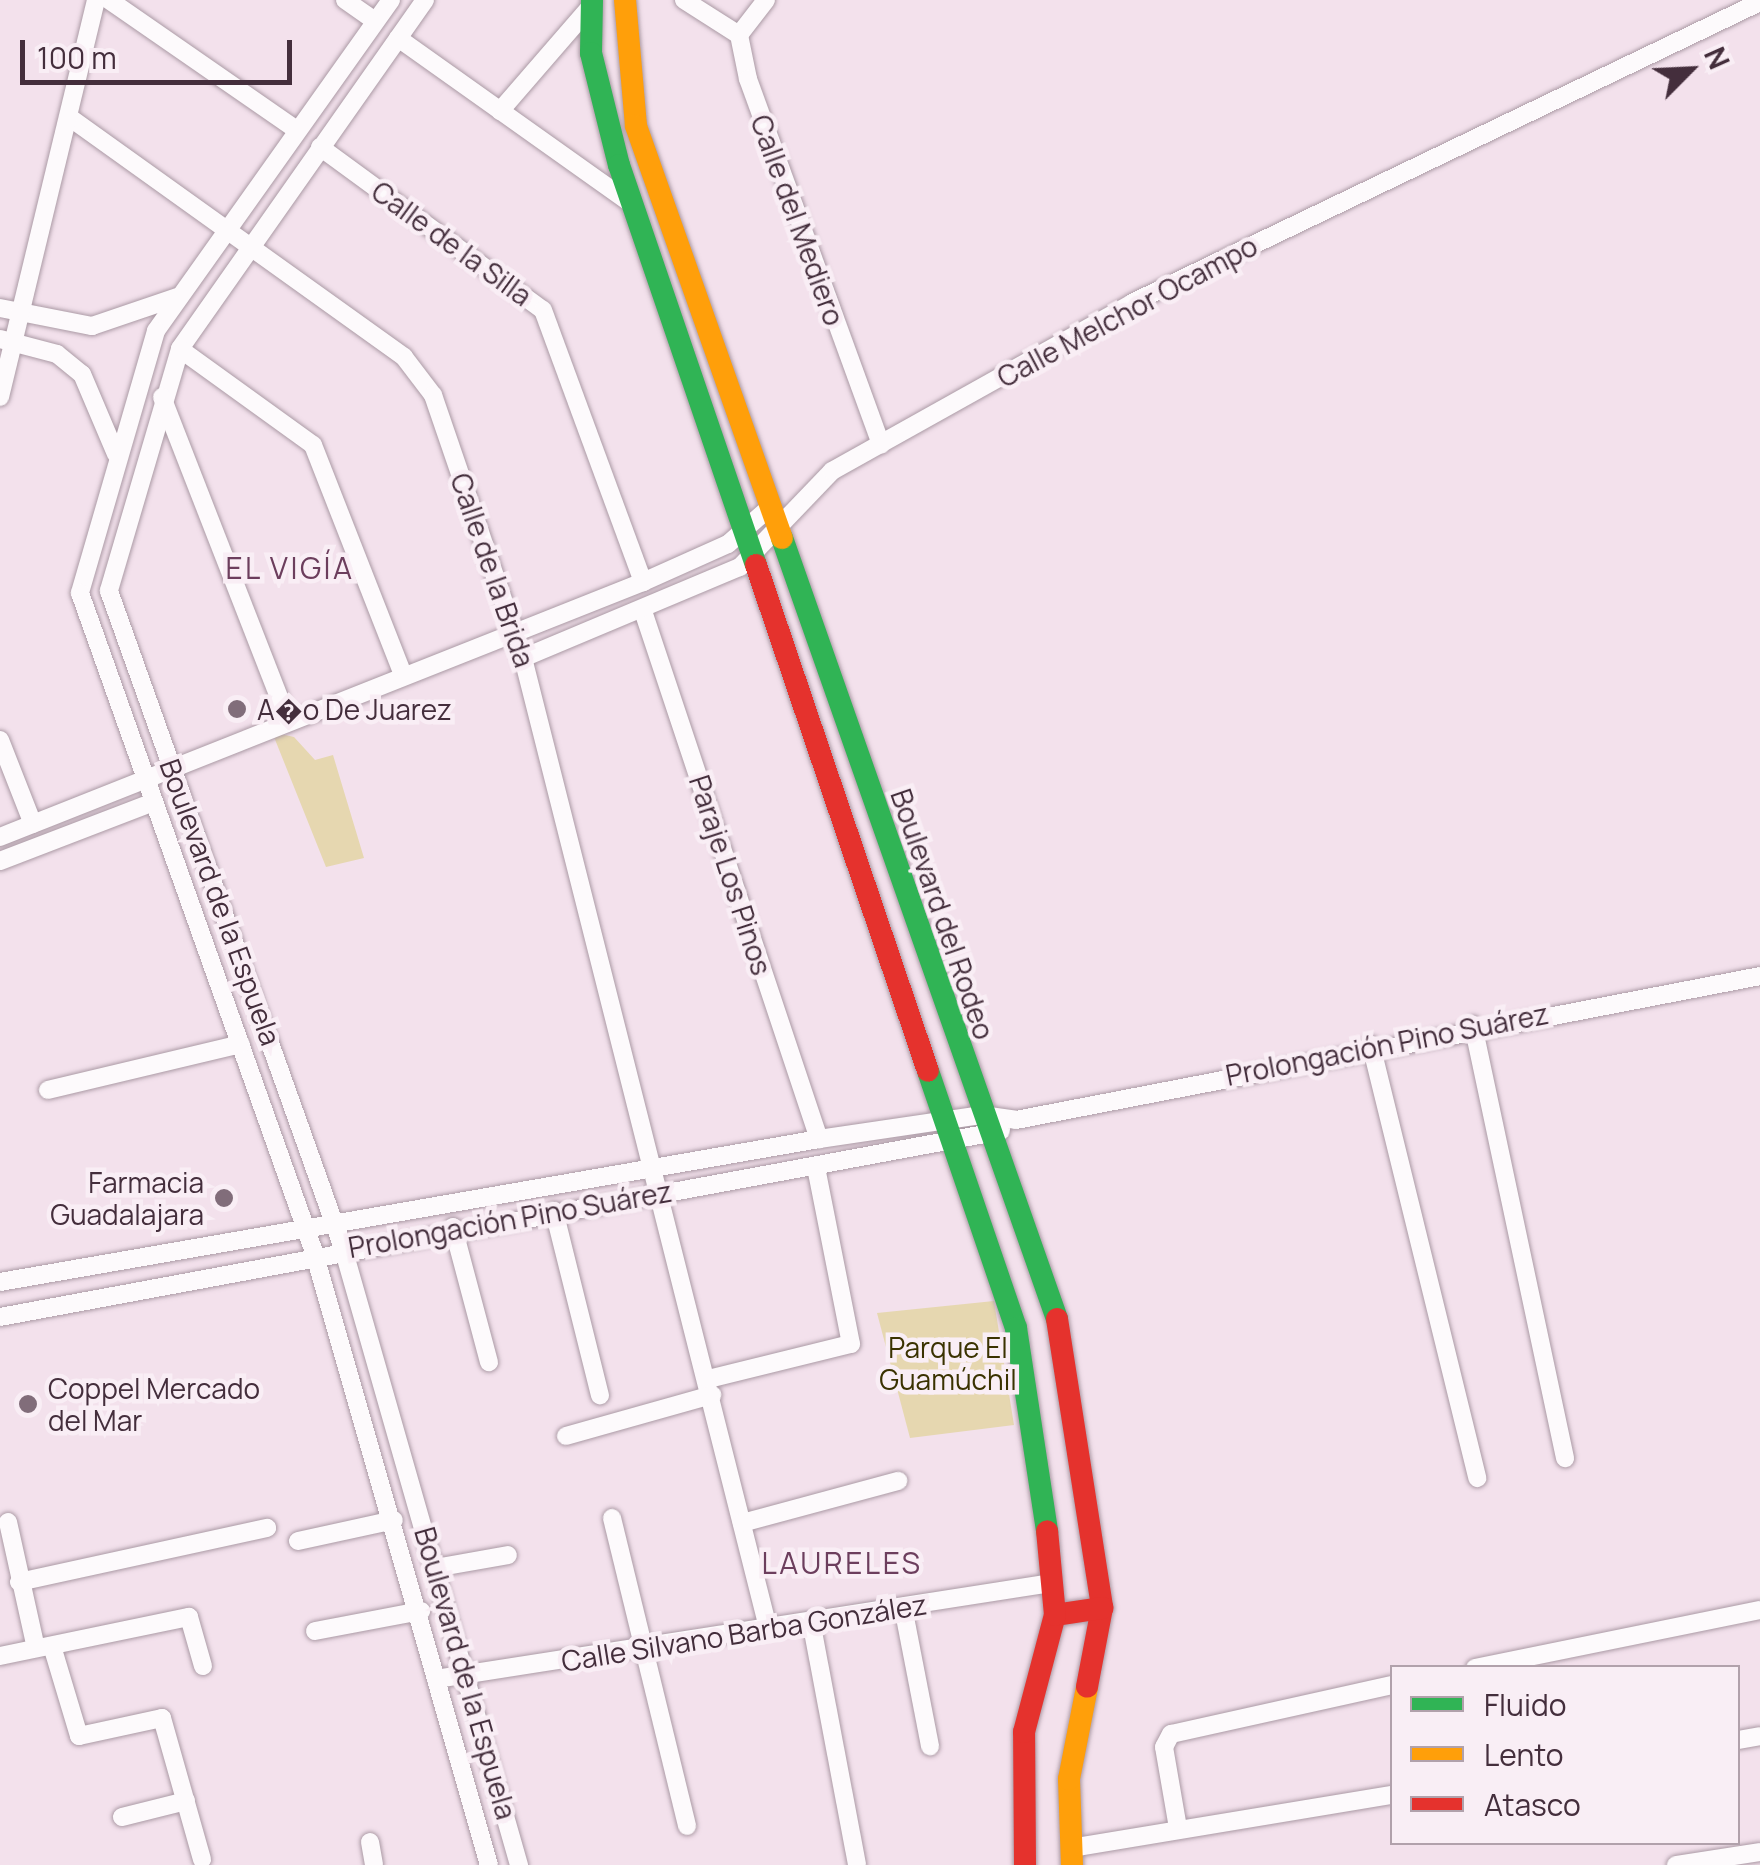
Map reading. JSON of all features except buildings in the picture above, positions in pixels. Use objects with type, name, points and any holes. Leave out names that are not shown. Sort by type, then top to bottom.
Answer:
[{"type":"street","points":[[0,397],[7,341],[20,312],[96,0]]},
{"type":"street","points":[[109,0],[297,130]]},
{"type":"street","points":[[345,0],[375,22]]},
{"type":"street","name":"Boulevard de la Espuela","points":[[390,0],[178,296],[142,367],[80,593],[306,1227],[394,1520],[489,1865]]},
{"type":"street","name":"Boulevard de la Espuela","points":[[425,0],[180,349],[129,508],[109,591],[343,1248],[520,1865]]},
{"type":"street","name":"Boulevard del Rodeo","points":[[625,0],[636,126],[990,1139],[1056,1315],[1080,1425],[1102,1608],[1069,1779],[1072,1856]]},
{"type":"street","points":[[684,0],[740,35],[766,0]]},
{"type":"street","name":"Calle Melchor Ocampo","points":[[0,837],[516,629],[643,582],[772,519],[811,487],[880,445],[1132,303],[1760,2]]},
{"type":"street","points":[[500,110],[591,4]]},
{"type":"street","points":[[591,4],[591,54],[632,204],[756,555],[1016,1328],[1038,1436],[1054,1615],[1024,1732],[1025,1865]]},
{"type":"street","name":"Calle del Mediero","points":[[740,35],[758,110],[880,445]]},
{"type":"street","points":[[398,38],[632,204]]},
{"type":"street","name":"Calle de la Brida","points":[[69,117],[424,377],[524,658],[663,1192],[768,1628]]},
{"type":"street","name":"Calle de la Silla","points":[[320,146],[543,310],[643,582]]},
{"type":"street","points":[[0,308],[92,326],[178,296]]},
{"type":"street","points":[[7,341],[56,354],[82,374],[117,456]]},
{"type":"street","points":[[180,349],[313,445],[404,674]]},
{"type":"street","points":[[162,396],[288,721]]},
{"type":"street","points":[[104,502],[129,508]]},
{"type":"street","name":"Calle Melchor Ocampo","points":[[524,658],[643,612],[756,555],[772,519]]},
{"type":"street","name":"Paraje Los Pinos","points":[[643,612],[819,1139]]},
{"type":"street","points":[[0,740],[33,824]]},
{"type":"street","points":[[0,861],[154,802]]},
{"type":"street","name":"Prolongación Pino Suárez","points":[[0,1282],[819,1139],[982,1115],[1016,1120],[1473,1025],[1760,976]]},
{"type":"street","points":[[1473,1025],[1565,1458]]},
{"type":"street","points":[[48,1090],[240,1044]]},
{"type":"street","points":[[1371,1045],[1477,1478]]},
{"type":"street","name":"Prolongación Pino Suárez","points":[[0,1317],[314,1252],[990,1139],[1016,1120]]},
{"type":"street","points":[[566,1436],[850,1344],[816,1167]]},
{"type":"street","points":[[554,1211],[600,1395]]},
{"type":"street","points":[[454,1227],[489,1362]]},
{"type":"street","points":[[742,1523],[898,1481]]},
{"type":"street","points":[[612,1518],[647,1649],[686,1826]]},
{"type":"street","points":[[298,1541],[394,1520]]},
{"type":"street","points":[[8,1522],[19,1582],[74,1731],[162,1718],[202,1859]]},
{"type":"street","points":[[19,1582],[267,1528]]},
{"type":"street","points":[[435,1568],[508,1555]]},
{"type":"street","name":"Calle Silvano Barba González","points":[[436,1679],[1051,1583]]},
{"type":"street","points":[[902,1607],[930,1746]]},
{"type":"street","points":[[1054,1615],[1102,1608]]},
{"type":"street","points":[[1490,1665],[1760,1610]]},
{"type":"street","points":[[315,1631],[420,1611]]},
{"type":"street","points":[[0,1656],[188,1617],[203,1666]]},
{"type":"street","points":[[811,1621],[857,1865]]},
{"type":"street","points":[[1178,1828],[1164,1747],[1171,1734],[1390,1685]]},
{"type":"street","points":[[1072,1856],[1178,1828],[1390,1795]]},
{"type":"street","points":[[122,1817],[186,1801]]},
{"type":"street","points":[[370,1842],[374,1865]]},
{"type":"street","points":[[1676,1865],[1760,1852]]},
{"type":"green space","points":[[272,732],[294,737],[315,760],[333,755],[364,858],[326,867]]},
{"type":"green space","name":"Parque El Guamúchil","points":[[994,1301],[1014,1425],[910,1438],[877,1313]]},
{"type":"traffic: fast","points":[[592,0],[591,53],[619,165],[756,565]]},
{"type":"traffic: fast","points":[[782,538],[1057,1319]]},
{"type":"traffic: fast","points":[[928,1071],[1016,1328],[1047,1531]]},
{"type":"traffic: slow","points":[[625,0],[636,126],[782,538]]},
{"type":"traffic: slow","points":[[1072,1865],[1069,1779],[1087,1687]]},
{"type":"traffic: jam","points":[[756,565],[928,1071]]},
{"type":"traffic: jam","points":[[1057,1319],[1102,1608],[1087,1687]]},
{"type":"traffic: jam","points":[[1025,1865],[1024,1732],[1055,1615],[1047,1531]]},
{"type":"traffic: jam","points":[[1055,1615],[1102,1608]]},
{"type":"place","name":"A�o De Juarez","points":[[237,709]]},
{"type":"place","name":"Farmacia Guadalajara","points":[[224,1198]]},
{"type":"place","name":"Coppel Mercado del Mar","points":[[28,1404]]},
{"type":"district","name":"EL VIGÍA","points":[[290,568]]},
{"type":"district","name":"LAURELES","points":[[842,1563]]}]
